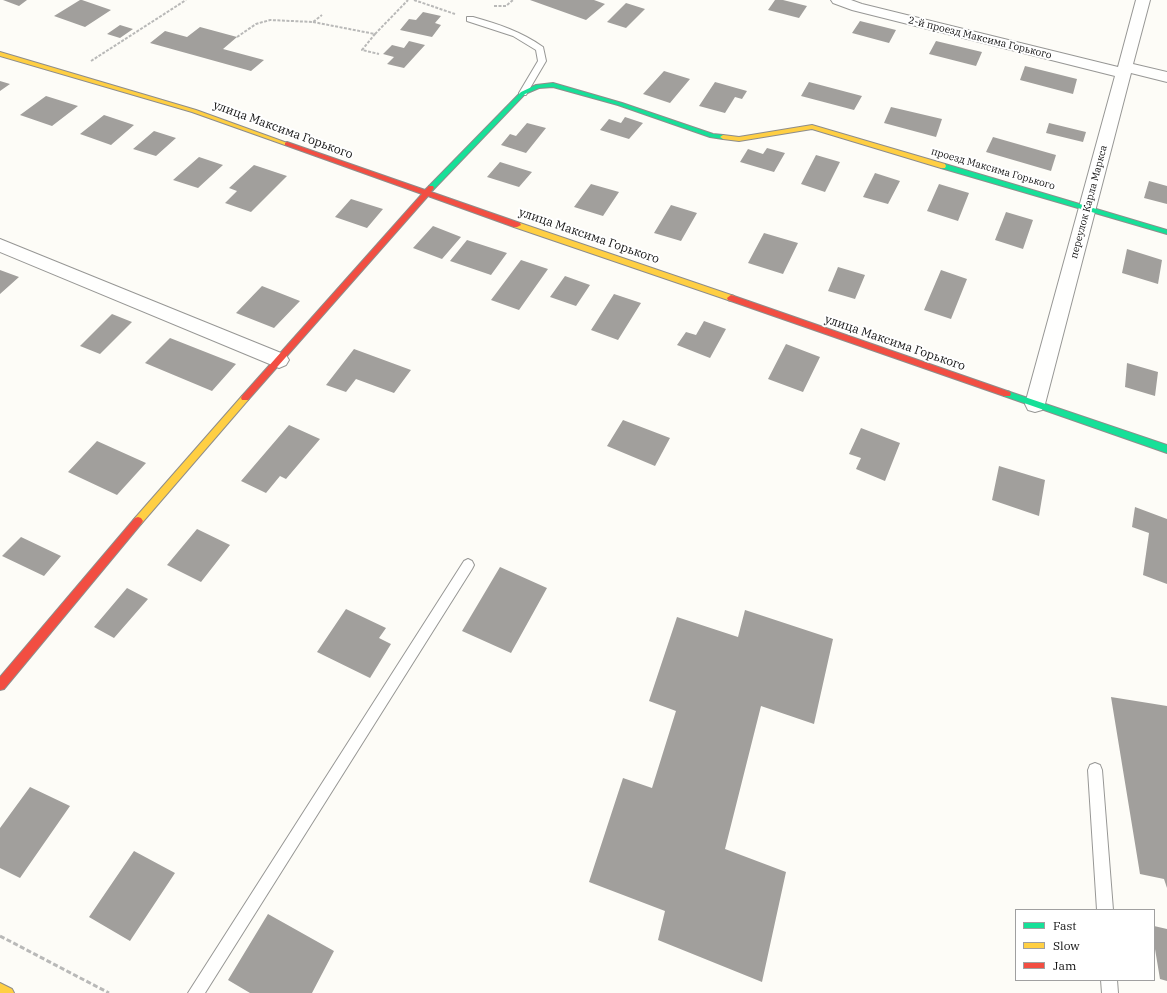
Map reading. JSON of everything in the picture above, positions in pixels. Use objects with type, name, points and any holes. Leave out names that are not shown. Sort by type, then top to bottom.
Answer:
[{"type":"street","name":"2-й проезд Максима Горького","points":[[838,0],[857,7],[1125,70],[1167,77]]},
{"type":"street","name":"переулок Карла Маркса","points":[[1035,404],[1143,0]]},
{"type":"street","name":"улица Максима Горького","points":[[0,54],[194,111],[1167,449]]},
{"type":"street","name":"проезд Максима Горького","points":[[523,93],[538,86],[554,85],[620,104],[712,136],[739,139],[812,127],[1167,232]]},
{"type":"street","points":[[0,685],[149,508],[279,360],[427,193],[523,93]]},
{"type":"street","points":[[0,245],[279,360]]},
{"type":"street","points":[[0,989],[8,993]]},
{"type":"lane","points":[[470,19],[502,27],[514,32],[529,40],[540,49],[542,61],[523,93]]},
{"type":"lane","points":[[196,993],[468,564]]},
{"type":"lane","points":[[1095,770],[1105,909]]},
{"type":"lane","points":[[1109,981],[1110,993]]},
{"type":"path","points":[[69,75],[186,0]]},
{"type":"path","points":[[379,54],[362,50],[375,34],[408,0]]},
{"type":"path","points":[[414,0],[470,19]]},
{"type":"path","points":[[493,6],[506,6],[513,0]]},
{"type":"path","points":[[313,22],[322,15]]},
{"type":"path","points":[[237,37],[256,24],[270,20],[313,22],[375,34]]},
{"type":"path","points":[[0,936],[109,993]]},
{"type":"building","points":[[3,0],[27,0],[19,6]]},
{"type":"building","points":[[80,0],[111,10],[85,27],[54,16]]},
{"type":"building","points":[[530,0],[594,0],[605,4],[586,20]]},
{"type":"building","points":[[775,0],[783,0],[807,6],[799,18],[768,10]]},
{"type":"building","points":[[626,3],[645,9],[626,28],[607,22]]},
{"type":"building","points":[[423,12],[441,16],[435,23],[441,25],[432,37],[400,30],[409,19],[416,20]]},
{"type":"building","points":[[860,21],[896,30],[889,43],[852,33]]},
{"type":"building","points":[[120,25],[133,29],[120,38],[107,34]]},
{"type":"building","points":[[200,27],[237,37],[223,49],[264,60],[251,71],[150,43],[165,31],[187,37]]},
{"type":"building","points":[[409,41],[425,45],[404,68],[387,64],[394,57],[383,54],[392,45],[404,48]]},
{"type":"building","points":[[936,41],[982,52],[976,66],[929,54]]},
{"type":"building","points":[[1025,66],[1077,79],[1073,94],[1020,80]]},
{"type":"building","points":[[664,71],[690,79],[670,103],[643,94]]},
{"type":"building","points":[[0,81],[10,84],[0,91]]},
{"type":"building","points":[[715,82],[747,91],[742,99],[735,97],[725,113],[699,106]]},
{"type":"building","points":[[809,82],[862,96],[854,110],[801,96]]},
{"type":"building","points":[[46,96],[78,106],[52,126],[20,115]]},
{"type":"building","points":[[891,107],[942,119],[936,137],[884,123]]},
{"type":"building","points":[[104,115],[134,125],[111,145],[80,134]]},
{"type":"building","points":[[625,117],[643,123],[629,139],[600,130],[609,119],[621,123]]},
{"type":"building","points":[[527,123],[546,128],[526,153],[501,145],[510,134],[516,136]]},
{"type":"building","points":[[1049,123],[1086,132],[1083,142],[1046,133]]},
{"type":"building","points":[[154,131],[176,138],[156,156],[133,149]]},
{"type":"building","points":[[993,137],[1056,155],[1051,171],[986,152]]},
{"type":"building","points":[[767,148],[785,153],[774,172],[740,162],[748,149],[763,154]]},
{"type":"building","points":[[816,155],[840,162],[825,192],[801,184]]},
{"type":"building","points":[[199,157],[223,165],[198,188],[173,180]]},
{"type":"building","points":[[500,162],[532,172],[519,187],[487,177]]},
{"type":"building","points":[[254,165],[287,176],[251,212],[225,203],[237,191],[229,188]]},
{"type":"building","points":[[875,173],[900,181],[888,204],[863,197]]},
{"type":"building","points":[[1149,181],[1167,186],[1167,204],[1144,198]]},
{"type":"building","points":[[591,184],[619,192],[603,216],[574,207]]},
{"type":"building","points":[[939,184],[969,193],[958,221],[927,211]]},
{"type":"building","points":[[351,199],[383,209],[367,228],[335,217]]},
{"type":"building","points":[[671,205],[697,213],[681,241],[654,233]]},
{"type":"building","points":[[1006,212],[1033,220],[1023,249],[995,240]]},
{"type":"building","points":[[433,226],[461,237],[442,259],[413,248]]},
{"type":"building","points":[[764,233],[798,243],[783,274],[748,263]]},
{"type":"building","points":[[467,240],[507,253],[491,275],[450,261]]},
{"type":"building","points":[[1127,249],[1162,260],[1158,284],[1122,273]]},
{"type":"building","points":[[521,260],[548,269],[519,310],[491,300]]},
{"type":"building","points":[[838,267],[865,275],[855,299],[828,291]]},
{"type":"building","points":[[0,270],[19,277],[0,294]]},
{"type":"building","points":[[941,270],[967,279],[951,319],[924,310]]},
{"type":"building","points":[[565,276],[590,285],[576,306],[550,297]]},
{"type":"building","points":[[262,286],[300,301],[274,328],[236,313]]},
{"type":"building","points":[[614,294],[641,303],[618,340],[591,330]]},
{"type":"building","points":[[112,314],[132,322],[100,354],[80,346]]},
{"type":"building","points":[[704,321],[726,329],[710,358],[677,345],[686,332],[696,335]]},
{"type":"building","points":[[170,338],[236,364],[212,391],[145,363]]},
{"type":"building","points":[[786,344],[820,357],[803,392],[768,379]]},
{"type":"building","points":[[354,349],[411,370],[394,393],[356,379],[346,392],[326,385]]},
{"type":"building","points":[[1127,363],[1158,372],[1155,396],[1125,387]]},
{"type":"building","points":[[623,420],[670,438],[655,466],[607,446]]},
{"type":"building","points":[[289,425],[320,439],[286,479],[280,476],[266,493],[241,481]]},
{"type":"building","points":[[861,428],[900,443],[885,481],[856,469],[861,458],[849,454]]},
{"type":"building","points":[[97,441],[146,463],[117,495],[68,472]]},
{"type":"building","points":[[999,466],[1045,480],[1039,516],[992,500]]},
{"type":"building","points":[[1135,507],[1167,519],[1167,584],[1143,575],[1149,533],[1132,527]]},
{"type":"building","points":[[197,529],[230,545],[201,582],[167,565]]},
{"type":"building","points":[[21,537],[61,556],[44,576],[2,556]]},
{"type":"building","points":[[500,567],[547,588],[511,653],[462,631]]},
{"type":"building","points":[[127,588],[148,599],[114,638],[94,627]]},
{"type":"building","points":[[346,609],[386,628],[379,638],[391,644],[370,678],[317,652]]},
{"type":"building","points":[[745,610],[833,639],[814,724],[761,706],[725,849],[786,872],[762,982],[658,940],[665,911],[589,882],[623,778],[652,788],[676,711],[649,701],[677,617],[738,637]]},
{"type":"building","points":[[1111,697],[1167,706],[1167,888],[1164,879],[1140,874]]},
{"type":"building","points":[[30,787],[70,806],[20,878],[0,868],[0,828]]},
{"type":"building","points":[[134,851],[175,873],[130,941],[89,917]]},
{"type":"building","points":[[268,914],[334,951],[312,993],[250,993],[228,980]]},
{"type":"building","points":[[1155,926],[1167,929],[1167,981],[1160,979],[1155,949]]},
{"type":"traffic: fast","points":[[431,188],[523,93],[538,86],[553,85],[620,104],[712,136],[723,137]]},
{"type":"traffic: fast","points":[[943,166],[1167,232]]},
{"type":"traffic: fast","points":[[1007,394],[1167,449]]},
{"type":"traffic: slow","points":[[0,54],[194,111],[287,144]]},
{"type":"traffic: slow","points":[[723,137],[739,139],[812,127],[943,166]]},
{"type":"traffic: slow","points":[[517,225],[731,298]]},
{"type":"traffic: slow","points":[[138,521],[245,398]]},
{"type":"traffic: slow","points":[[0,989],[8,993]]},
{"type":"traffic: jam","points":[[287,144],[517,225]]},
{"type":"traffic: jam","points":[[245,398],[431,188]]},
{"type":"traffic: jam","points":[[731,298],[1007,394]]},
{"type":"traffic: jam","points":[[0,685],[138,521]]}]
